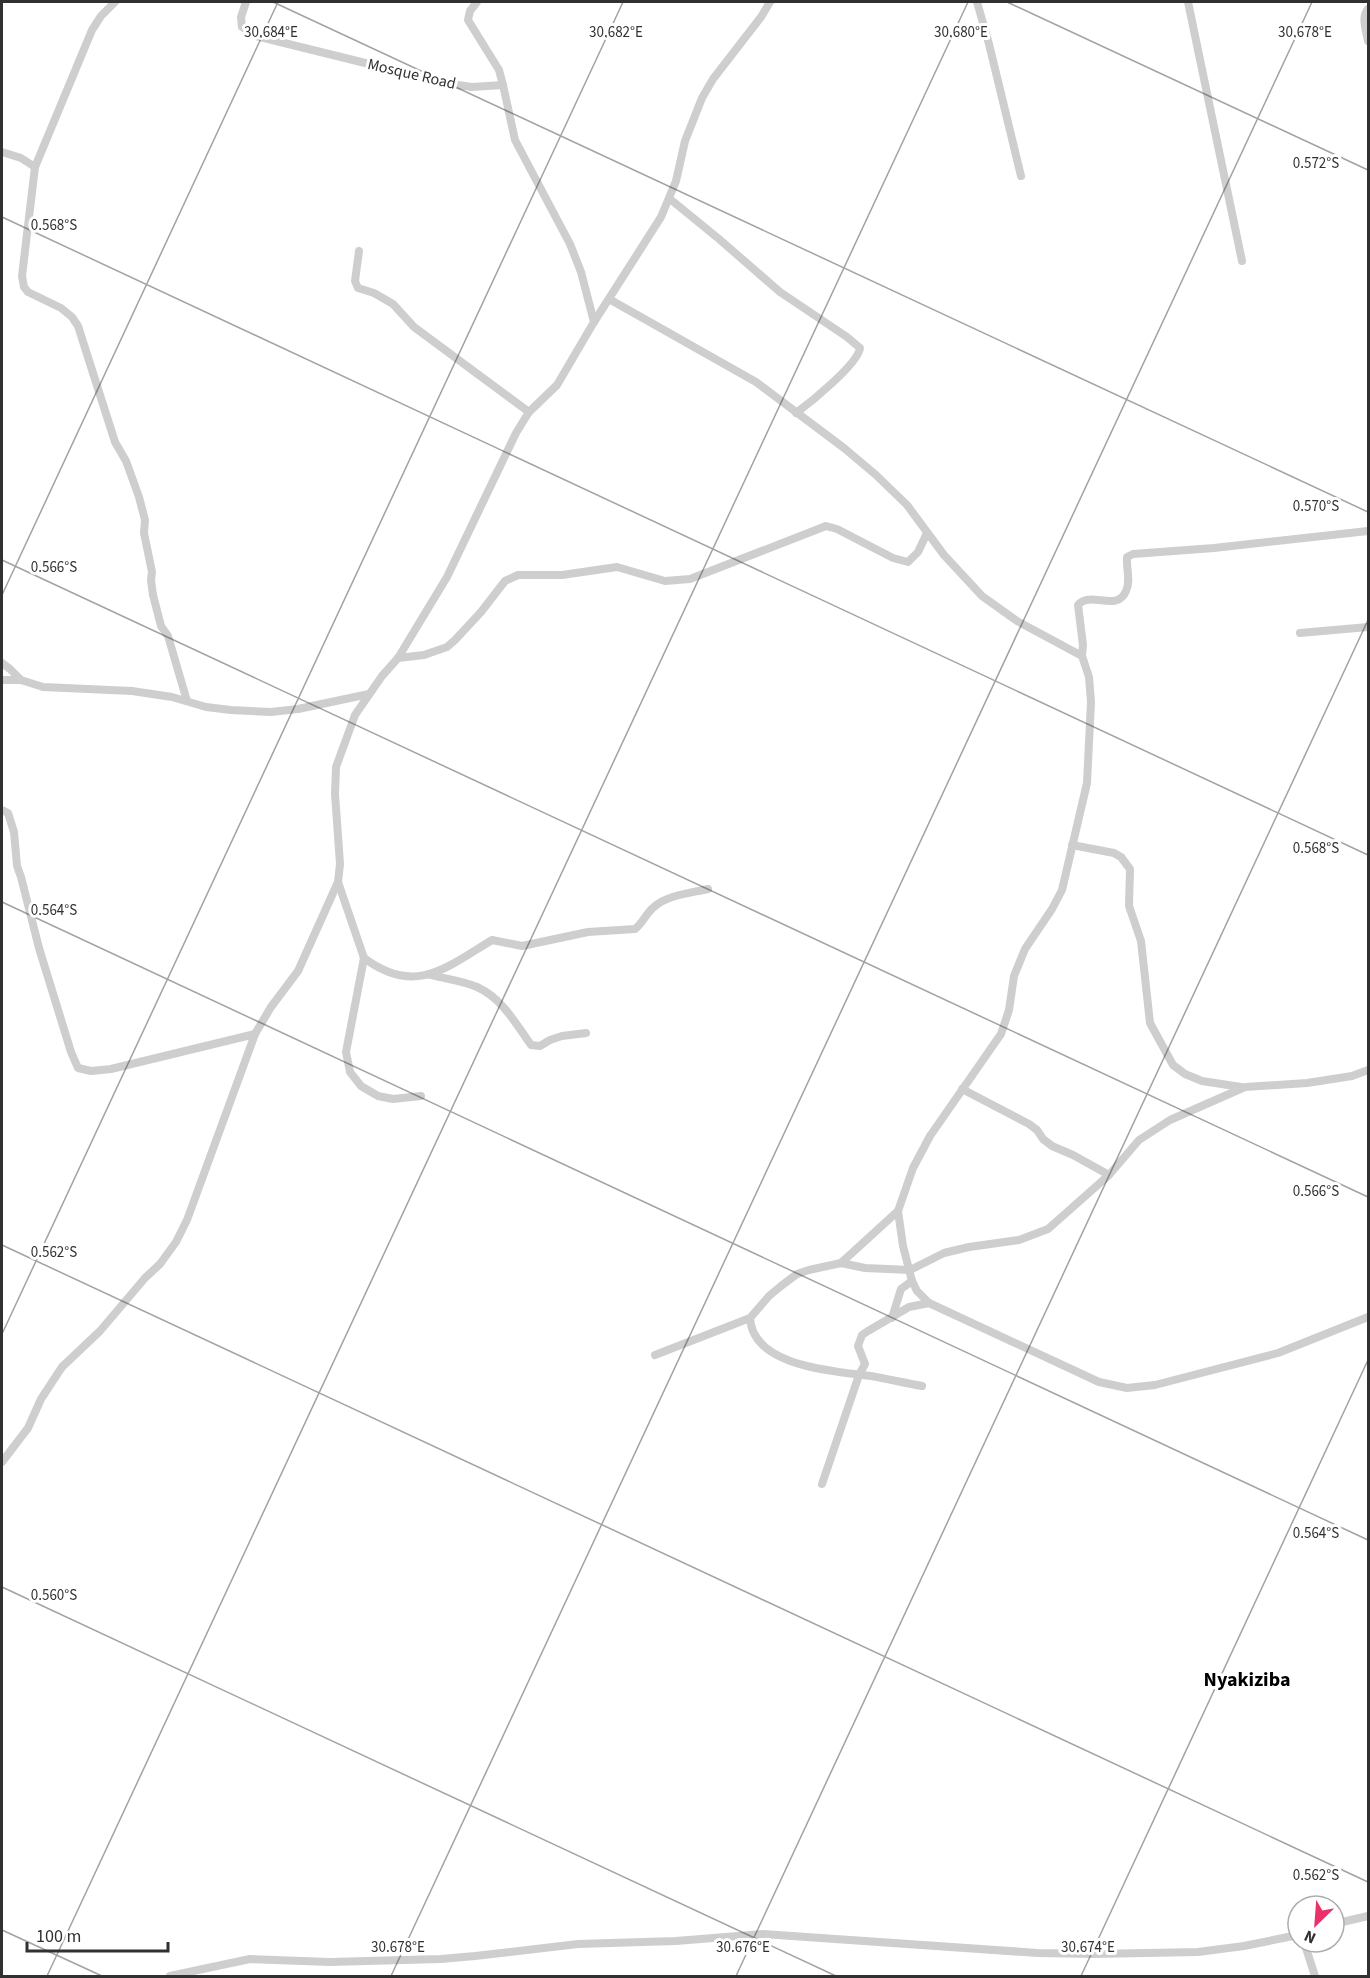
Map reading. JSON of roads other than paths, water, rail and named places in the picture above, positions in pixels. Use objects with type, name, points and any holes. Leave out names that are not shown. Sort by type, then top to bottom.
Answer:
[{"type":"street","points":[[115,2],[101,16],[92,30],[35,167],[22,262],[24,287],[28,292],[60,308],[72,317],[78,326],[115,442],[126,461],[139,497],[145,520],[144,532],[152,572],[153,595],[161,626],[168,636],[188,700]]},
{"type":"street","name":"Mosque Road","points":[[246,2],[241,17],[242,27],[256,36],[450,84],[472,87],[503,85]]},
{"type":"street","points":[[477,2],[468,15],[468,20],[499,70],[515,140],[570,244],[594,322]]},
{"type":"street","points":[[2,1462],[28,1428],[41,1399],[62,1367],[100,1331],[145,1278],[160,1264],[176,1242],[187,1220],[255,1034],[271,1007],[298,971],[338,882],[340,864],[335,794],[336,767],[355,715],[398,658],[447,577],[516,433],[529,412],[557,385],[661,217],[670,199],[685,141],[702,98],[712,79],[761,17],[770,2]]},
{"type":"street","points":[[977,2],[1021,176]]},
{"type":"street","points":[[1188,2],[1242,261]]},
{"type":"street","points":[[1368,9],[1364,14],[1368,41]]},
{"type":"street","points":[[2,152],[21,158],[35,167]]},
{"type":"street","points":[[670,199],[780,292],[860,348],[856,359],[820,394],[796,413]]},
{"type":"street","points":[[359,251],[355,281],[358,288],[374,293],[393,304],[414,327],[529,412]]},
{"type":"street","points":[[609,299],[756,382],[844,448],[907,505],[944,555],[982,596],[1017,621],[1082,656]]},
{"type":"street","points":[[398,658],[424,656],[447,647],[481,612],[505,581],[518,575],[562,575],[617,567],[665,581],[690,579],[826,525],[837,528],[893,558],[908,562],[918,552],[927,533]]},
{"type":"street","points":[[1368,531],[1214,548],[1137,553],[1130,555],[1127,560],[1127,591],[1121,598],[1107,602],[1086,600],[1078,605],[1083,645],[1082,656],[1089,677],[1091,702],[1088,771],[1062,891],[1026,949],[1014,976],[1009,1010],[1001,1034],[924,1147],[913,1168],[898,1211],[903,1246],[912,1281],[917,1291],[929,1303],[1099,1382],[1128,1388],[1155,1385],[1278,1353],[1368,1317]]},
{"type":"street","points":[[1300,633],[1368,627]]},
{"type":"street","points":[[2,663],[21,680]]},
{"type":"street","points":[[2,680],[21,680],[43,687],[132,691],[188,700],[206,707],[271,712],[315,707],[369,694]]},
{"type":"street","points":[[2,810],[8,813],[14,832],[17,866],[39,948],[78,1068],[91,1071],[111,1069],[255,1034]]},
{"type":"street","points":[[1072,845],[1114,854],[1121,857],[1130,869],[1129,906],[1141,941],[1150,1023],[1173,1065],[1185,1074],[1202,1081],[1245,1088],[1307,1083],[1352,1076],[1368,1070]]},
{"type":"street","points":[[338,882],[364,958],[346,1052],[350,1072],[361,1086],[378,1096],[393,1099],[421,1096]]},
{"type":"street","points":[[431,975],[492,940],[522,946],[588,932],[635,929],[658,903],[708,889]]},
{"type":"street","points":[[364,958],[375,967],[401,975],[431,975],[467,984],[487,993],[514,1019],[531,1045],[540,1046],[562,1036],[586,1033]]},
{"type":"street","points":[[655,1355],[750,1318],[769,1296],[797,1274],[841,1263],[865,1268],[910,1270],[944,1253],[1019,1240],[1048,1229],[1108,1174],[1139,1140],[1170,1120],[1245,1088]]},
{"type":"street","points":[[962,1089],[1029,1124],[1052,1146],[1108,1174]]},
{"type":"street","points":[[841,1263],[898,1211]]},
{"type":"street","points":[[892,1318],[901,1289],[912,1281]]},
{"type":"street","points":[[822,1484],[864,1364],[858,1346],[862,1335],[909,1307],[929,1303]]},
{"type":"street","points":[[750,1318],[756,1340],[771,1352],[787,1360],[814,1368],[922,1386]]},
{"type":"street","points":[[1346,1921],[1368,1916]]},
{"type":"street","points":[[170,1977],[250,1959],[330,1962],[441,1959],[578,1944],[676,1941],[763,1934],[1038,1953],[1093,1954],[1198,1952],[1286,1937]]},
{"type":"street","points":[[1308,1954],[1315,1977]]},
{"type":"district","name":"Nyakiziba","points":[[1247,1679]]}]
